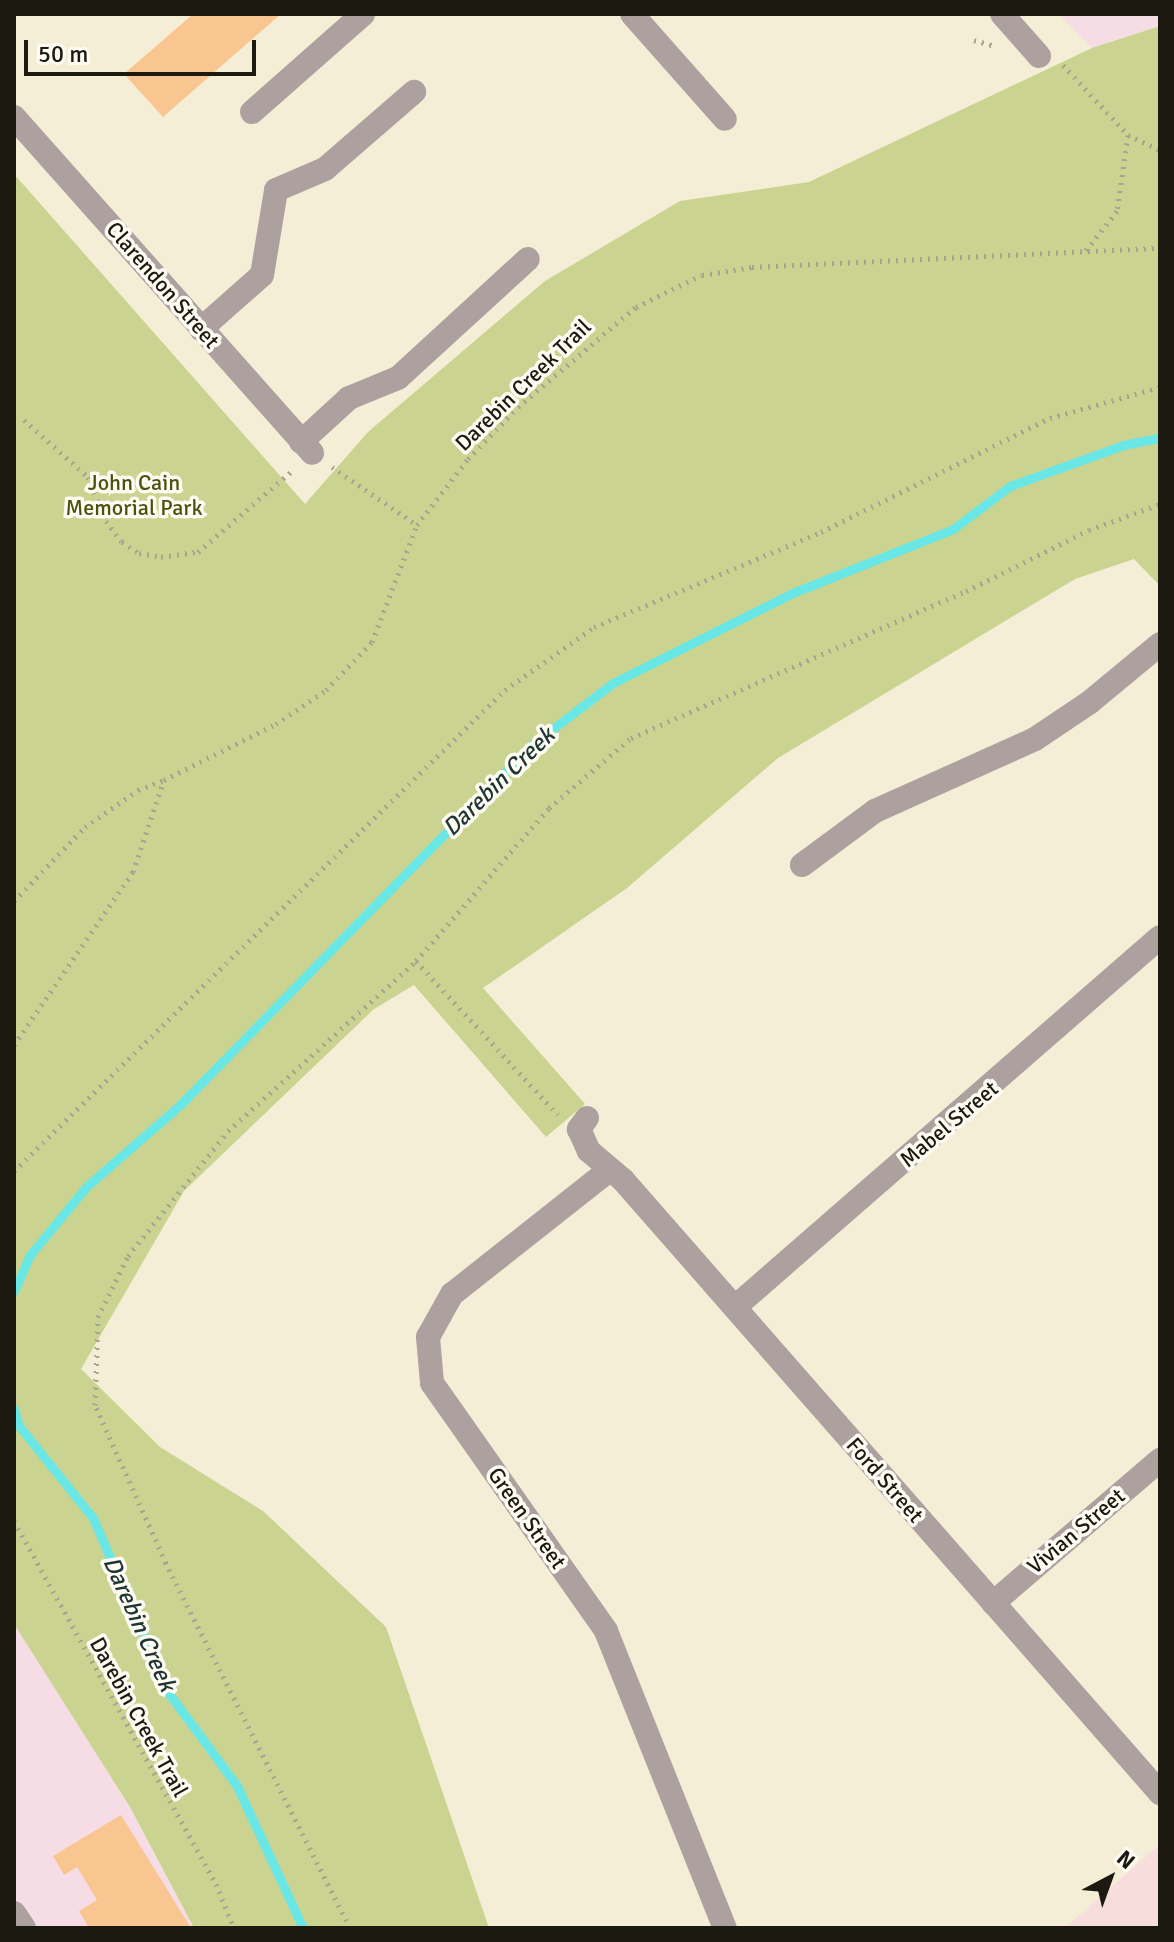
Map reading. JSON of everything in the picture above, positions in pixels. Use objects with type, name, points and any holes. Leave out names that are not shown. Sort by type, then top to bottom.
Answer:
[{"type":"street","points":[[252,112],[363,14]]},
{"type":"street","points":[[632,14],[725,119]]},
{"type":"street","points":[[1002,14],[1039,56]]},
{"type":"street","points":[[201,329],[262,275],[276,190],[325,169],[414,92]]},
{"type":"street","name":"Clarendon Street","points":[[14,117],[306,447]]},
{"type":"street","points":[[306,447],[349,398],[398,378],[528,259]]},
{"type":"street","points":[[802,865],[875,811],[1035,739],[1090,702],[1160,644]]},
{"type":"street","name":"Mabel Street","points":[[735,1307],[1160,937]]},
{"type":"street","name":"Ford Street","points":[[584,1128],[608,1171],[623,1180],[1160,1793]]},
{"type":"street","name":"Green Street","points":[[608,1171],[452,1294],[428,1337],[432,1383],[606,1631],[725,1928]]},
{"type":"street","name":"Vivian Street","points":[[993,1603],[1160,1460]]},
{"type":"street","points":[[14,1913],[24,1928]]},
{"type":"path","points":[[1039,56],[1060,63],[1128,135],[1160,150]]},
{"type":"path","points":[[1083,254],[1117,211],[1128,135]]},
{"type":"path","name":"Darebin Creek Trail","points":[[14,901],[85,827],[138,790],[276,724],[326,690],[372,642],[417,525],[468,459],[518,407],[606,328],[663,290],[702,275],[752,267],[1083,254],[1160,248]]},
{"type":"path","points":[[14,1171],[505,690],[594,627],[821,532],[1050,418],[1160,387]]},
{"type":"path","points":[[24,420],[88,477],[106,521],[122,542],[139,553],[161,557],[198,552],[306,447],[417,525]]},
{"type":"path","points":[[350,1928],[166,1563],[95,1405],[98,1317],[128,1256],[228,1131],[416,961],[549,808],[631,738],[966,591],[1089,530],[1160,504]]},
{"type":"path","points":[[14,1045],[133,872],[164,780]]},
{"type":"path","points":[[416,961],[584,1128]]},
{"type":"path","name":"Darebin Creek Trail","points":[[14,1521],[216,1884],[234,1928]]},
{"type":"shaded area","points":[[1059,14],[1160,14],[1160,26],[1092,48]]},
{"type":"shaded area","points":[[14,1624],[130,1807],[194,1928],[14,1928]]},
{"type":"shaded area","points":[[1160,1844],[1160,1928],[1065,1928]]},
{"type":"green space","name":"John Cain Memorial Park","points":[[1160,26],[1160,586],[1134,559],[1075,579],[778,758],[627,888],[483,988],[585,1104],[546,1137],[414,985],[374,1009],[184,1191],[81,1369],[160,1447],[263,1511],[386,1627],[489,1928],[194,1928],[130,1807],[14,1624],[14,174],[305,504],[368,432],[545,281],[680,201],[809,182],[1092,48]]},
{"type":"building","points":[[193,14],[281,14],[163,117],[124,74]]},
{"type":"building","points":[[121,1815],[191,1928],[89,1928],[79,1911],[97,1900],[77,1867],[64,1875],[53,1856]]},
{"type":"waterway","name":"Darebin Creek","points":[[14,1291],[30,1255],[86,1187],[181,1104],[530,746],[613,683],[795,592],[953,529],[1010,486],[1123,445],[1160,438]]},
{"type":"waterway","name":"Darebin Creek","points":[[14,1409],[19,1426],[93,1518],[167,1691],[237,1786],[303,1928]]}]
